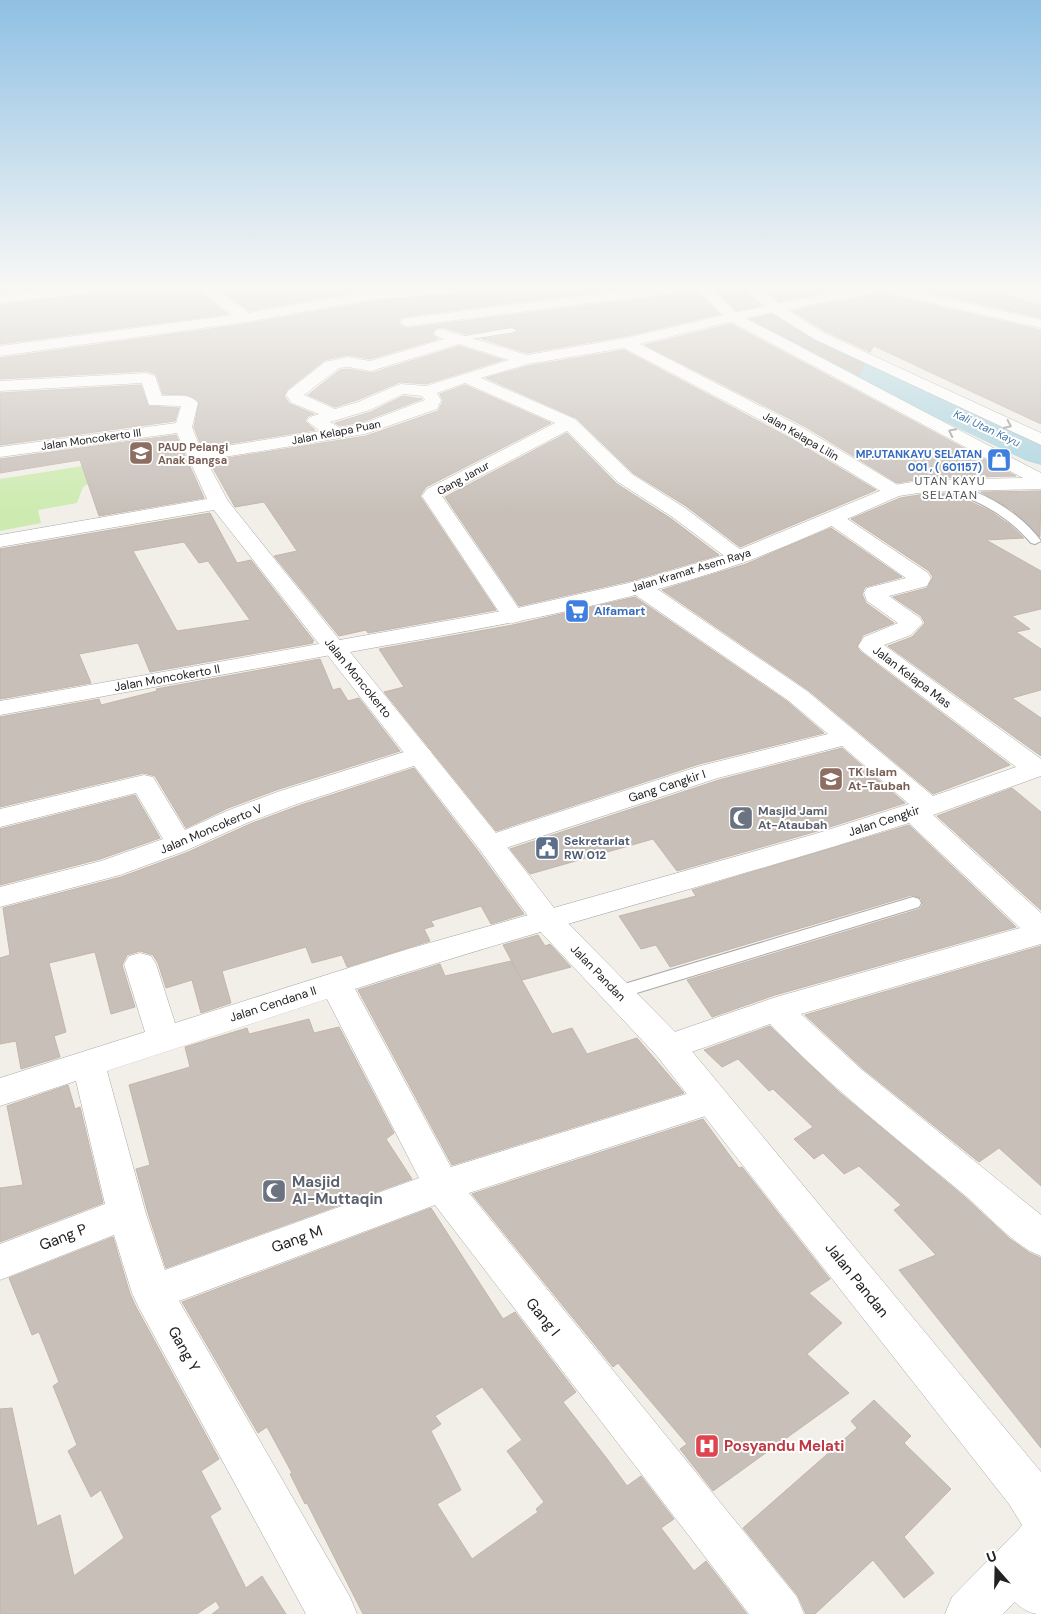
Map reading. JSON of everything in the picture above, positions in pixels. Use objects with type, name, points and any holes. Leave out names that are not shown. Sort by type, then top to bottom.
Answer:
[{"type":"street","points":[[334,415],[298,399],[294,395],[315,380],[331,365],[347,362]]},
{"type":"street","points":[[353,362],[371,366],[383,362]]},
{"type":"street","points":[[336,439],[316,422],[364,406],[401,389],[427,391],[466,377],[518,362]]},
{"type":"street","name":"Jalan Kelapa Lilin","points":[[662,362],[799,433],[894,491]]},
{"type":"street","points":[[820,362],[1041,480]]},
{"type":"street","points":[[875,362],[1041,440]]},
{"type":"street","points":[[466,377],[569,423],[625,478],[678,512],[738,557]]},
{"type":"street","points":[[0,386],[149,379],[154,401],[184,401],[190,403],[183,427]]},
{"type":"street","name":"Jalan Kelapa Puan","points":[[195,456],[336,439],[431,405],[433,400],[427,391]]},
{"type":"street","name":"Gang Janur","points":[[513,616],[432,496],[434,493],[569,423]]},
{"type":"street","name":"Jalan Moncokerto III","points":[[0,452],[183,427]]},
{"type":"street","name":"Jalan Moncokerto","points":[[183,427],[195,456],[219,503],[420,755],[547,920]]},
{"type":"street","name":"Jalan Kramat Asem Raya","points":[[334,648],[513,616],[639,587],[738,557],[894,491],[925,486],[1041,483]]},
{"type":"street","points":[[0,541],[219,503]]},
{"type":"street","name":"Jalan Kelapa Mas","points":[[833,518],[920,578],[919,581],[875,594],[875,596],[912,623],[903,630],[872,642],[870,646],[1039,768]]},
{"type":"street","name":"Jalan Cengkir","points":[[547,920],[825,840],[921,809],[847,737],[798,696],[639,587]]},
{"type":"street","name":"Jalan Moncokerto II","points":[[0,708],[334,648]]},
{"type":"street","name":"Gang Cangkir I","points":[[490,844],[709,772],[847,737]]},
{"type":"street","name":"Jalan Moncokerto V","points":[[0,897],[110,868],[179,843],[239,816],[290,797],[420,755]]},
{"type":"street","points":[[669,1047],[776,1009],[1041,932],[921,809],[1039,768]]},
{"type":"street","points":[[0,818],[144,783],[179,843]]},
{"type":"street","name":"Jalan Cendana II","points":[[0,1092],[162,1038],[339,990],[547,920]]},
{"type":"street","name":"Jalan Pandan","points":[[547,920],[669,1047],[1024,1488],[1041,1516]]},
{"type":"street","points":[[140,964],[162,1038]]},
{"type":"street","name":"Gang I","points":[[339,990],[442,1186],[496,1258],[780,1614]]},
{"type":"street","points":[[776,1009],[821,1054],[902,1124],[1011,1211],[1041,1240]]},
{"type":"street","name":"Gang Y","points":[[88,1062],[127,1214],[152,1292],[333,1614]]},
{"type":"street","name":"Gang M","points":[[152,1292],[442,1186],[712,1100]]},
{"type":"street","name":"Gang P","points":[[0,1262],[127,1214]]},
{"type":"street","points":[[969,1614],[1033,1565]]},
{"type":"lane","points":[[946,486],[1001,508],[1027,531],[1035,541]]},
{"type":"lane","points":[[617,993],[913,903]]},
{"type":"green space","points":[[83,466],[94,481],[83,487],[77,503],[38,510],[41,523],[0,531],[0,479]]},
{"type":"building","points":[[0,362],[322,362],[287,390],[284,396],[290,404],[314,414],[308,416],[305,421],[315,430],[202,448],[194,427],[199,402],[187,395],[163,394],[156,374],[146,371],[0,379]]},
{"type":"building","points":[[406,362],[496,362],[426,384],[400,382],[335,407],[308,395],[340,370],[348,369],[372,373]]},
{"type":"building","points":[[550,362],[647,362],[792,439],[876,490],[740,547],[686,506],[633,473],[576,418],[486,378],[528,366]]},
{"type":"building","points":[[679,362],[803,362],[1016,476],[925,478],[897,483],[806,427]]},
{"type":"building","points":[[835,362],[864,364],[859,375]]},
{"type":"building","points":[[909,362],[1041,362],[1041,424]]},
{"type":"building","points":[[141,385],[148,406],[179,408],[175,421],[0,445],[0,393]]},
{"type":"building","points":[[465,385],[551,423],[426,487],[420,496],[496,610],[368,633],[366,630],[339,636],[274,556],[297,551],[264,502],[235,507],[209,461],[366,436],[438,411],[443,401],[440,394]]},
{"type":"building","points":[[403,396],[422,399],[362,422],[340,426],[335,423],[371,412]]},
{"type":"building","points":[[567,433],[617,484],[670,518],[719,555],[634,580],[519,606],[445,497]]},
{"type":"building","points":[[176,435],[204,498],[99,516],[80,460],[0,473],[0,459]]},
{"type":"building","points":[[1041,491],[1040,537],[1012,510],[981,492]]},
{"type":"building","points":[[952,493],[990,511],[1010,525],[1024,538],[986,540],[1041,571],[1041,609],[1012,616],[1030,629],[1016,632],[1041,649],[1041,690],[1012,698],[1041,718],[1041,756],[888,646],[912,637],[925,623],[921,616],[893,597],[927,588],[933,577],[929,571],[851,519],[900,498],[925,494]]},
{"type":"building","points":[[210,513],[237,563],[251,560],[314,641],[312,641],[313,643],[150,672],[138,643],[79,654],[91,683],[0,699],[0,549]],"holes":[[[184,542],[199,563],[208,561],[250,620],[177,631],[133,551]]]},
{"type":"building","points":[[831,528],[902,577],[865,587],[862,594],[866,603],[894,623],[863,635],[857,647],[861,652],[1010,765],[933,794],[808,690],[662,590],[746,564]]},
{"type":"building","points":[[635,597],[788,702],[824,733],[699,764],[496,831],[384,692],[404,687],[379,649],[513,625]]},
{"type":"building","points":[[320,659],[333,690],[340,688],[348,701],[359,698],[400,751],[279,789],[228,808],[186,828],[155,776],[144,773],[0,807],[0,717],[99,699],[101,705],[157,691],[156,689]]},
{"type":"building","points":[[842,748],[905,803],[814,832],[677,871],[653,839],[530,874],[510,849],[719,780]]},
{"type":"building","points":[[414,768],[524,914],[491,924],[481,906],[431,921],[434,926],[424,929],[430,941],[347,967],[342,955],[312,963],[306,947],[222,971],[231,1003],[201,1013],[192,980],[166,988],[158,963],[153,955],[140,951],[127,955],[122,965],[135,1007],[111,1014],[95,952],[49,963],[66,1032],[54,1036],[60,1057],[21,1069],[16,1041],[0,1044],[0,958],[10,955],[3,908],[121,877],[186,853],[250,824],[301,805]]},
{"type":"building","points":[[1012,788],[1041,812],[1041,910],[937,816]]},
{"type":"building","points":[[135,795],[160,838],[100,859],[0,885],[0,829]]},
{"type":"building","points":[[909,825],[1016,927],[775,995],[712,1017],[687,980],[920,909],[923,904],[921,898],[912,895],[670,967],[656,945],[641,949],[619,916],[696,896],[692,890]]},
{"type":"building","points":[[538,935],[545,946],[550,944],[571,967],[522,980],[503,945]]},
{"type":"building","points":[[1041,946],[1041,1186],[999,1148],[979,1162],[862,1068],[805,1015]]},
{"type":"building","points":[[511,961],[552,1034],[572,1028],[587,1054],[637,1038],[684,1093],[452,1165],[358,990],[440,964],[445,976]]},
{"type":"building","points":[[309,1019],[314,1033],[339,1027],[394,1133],[386,1139],[412,1179],[166,1268],[136,1169],[150,1165],[129,1085],[190,1067],[185,1047],[247,1028],[249,1034]]},
{"type":"building","points":[[770,1026],[840,1093],[966,1198],[1010,1239],[1041,1258],[1041,1448],[899,1270],[936,1255],[894,1210],[901,1205],[859,1166],[844,1174],[823,1153],[814,1159],[794,1139],[813,1127],[773,1089],[769,1091],[738,1059],[722,1067],[704,1050]]},
{"type":"building","points":[[68,1085],[75,1109],[80,1107],[103,1203],[0,1242],[0,1188],[23,1185],[7,1106]]},
{"type":"building","points":[[703,1119],[739,1168],[742,1167],[830,1279],[809,1293],[842,1323],[807,1354],[849,1393],[713,1491],[680,1449],[687,1444],[618,1363],[613,1367],[472,1194]]},
{"type":"building","points":[[431,1208],[503,1319],[515,1312],[576,1392],[563,1402],[627,1486],[641,1476],[674,1519],[661,1528],[694,1571],[706,1561],[747,1614],[363,1614],[267,1427],[258,1433],[182,1302]],"holes":[[[482,1387],[522,1440],[507,1451],[544,1502],[536,1509],[538,1512],[472,1559],[437,1504],[461,1490],[431,1431],[441,1424],[435,1416]]]},
{"type":"building","points":[[113,1237],[130,1294],[136,1307],[219,1459],[201,1471],[221,1509],[210,1516],[246,1588],[262,1576],[286,1614],[212,1614],[220,1608],[216,1601],[197,1614],[0,1614],[0,1409],[12,1408],[37,1526],[60,1515],[74,1576],[124,1538],[101,1490],[91,1497],[68,1451],[77,1445],[53,1386],[59,1382],[39,1332],[32,1335],[9,1278]]},
{"type":"building","points":[[874,1400],[911,1436],[904,1443],[951,1489],[904,1537],[934,1573],[904,1598],[873,1560],[815,1614],[806,1614],[798,1596],[743,1528],[857,1428],[851,1421]]},
{"type":"waterway","name":"Kali Utan Kayu","points":[[848,362],[1041,453]]},
{"type":"place","name":"PAUD Pelangi Anak Bangsa","points":[[141,453]]},
{"type":"place","name":"MP.UTANKAYU SELATAN 001 , ( 601157)","points":[[999,460]]},
{"type":"place","name":"Alfamart","points":[[577,611]]},
{"type":"place","name":"TK Islam At-Taubah","points":[[831,779]]},
{"type":"place","name":"Masjid Jami At-Ataubah","points":[[741,818]]},
{"type":"place","name":"Sekretariat RW 012","points":[[547,848]]},
{"type":"place","name":"Masjid Al-Muttaqin","points":[[274,1191]]},
{"type":"place","name":"Posyandu Melati","points":[[707,1446]]},
{"type":"district","name":"UTAN KAYU SELATAN","points":[[950,488]]}]
